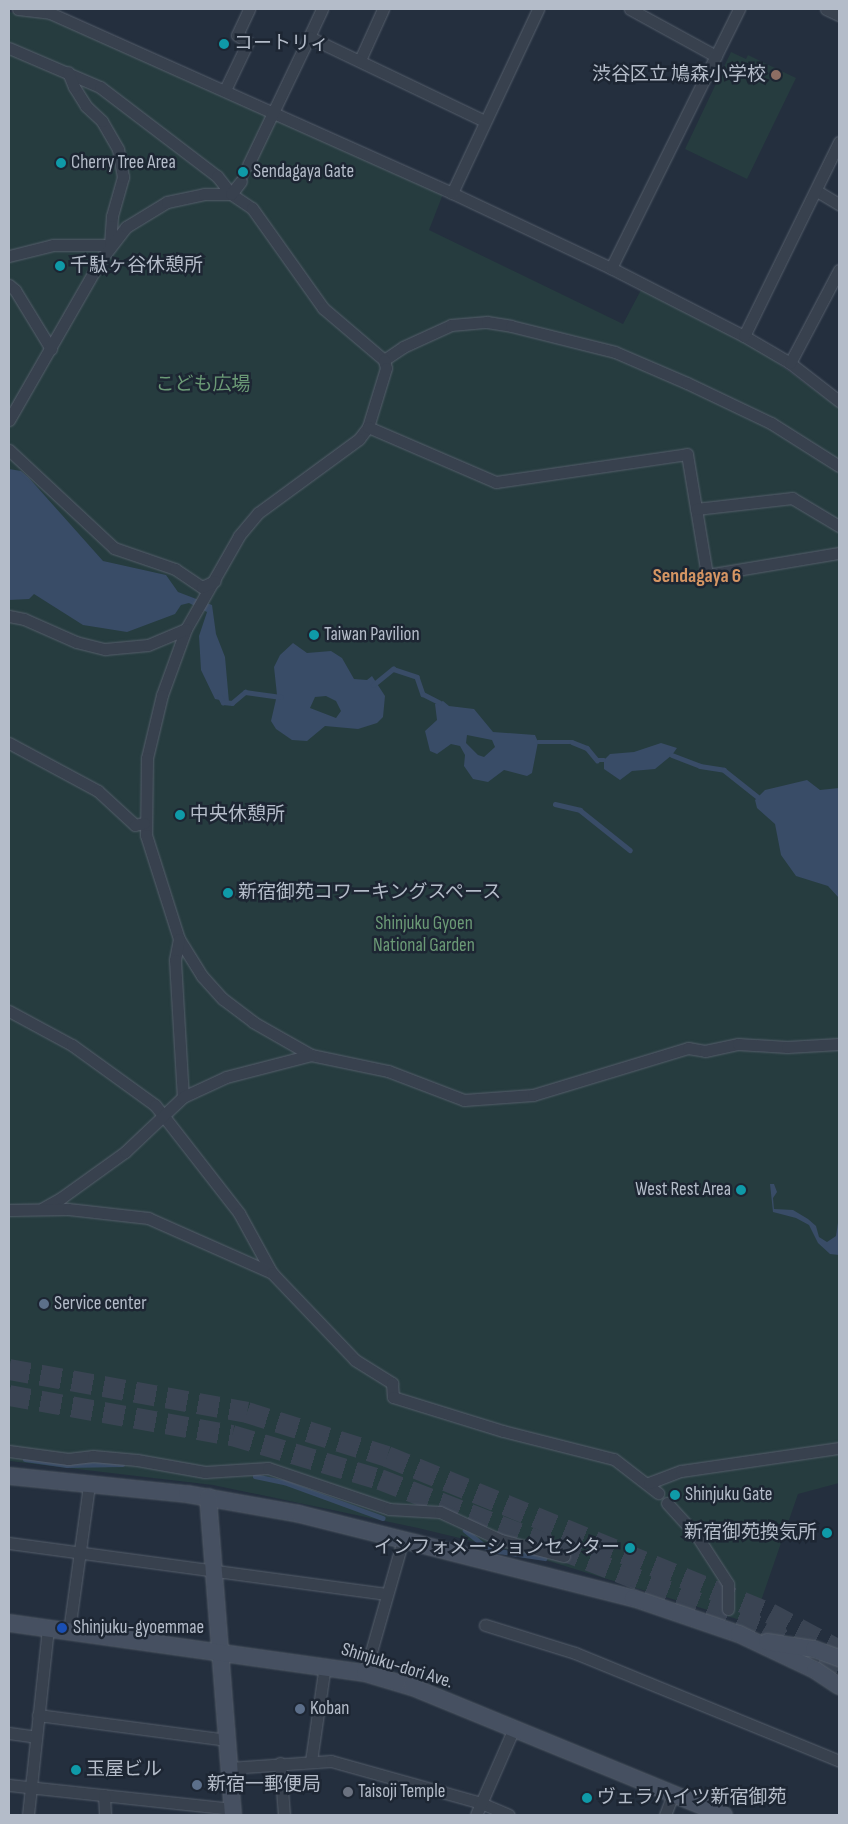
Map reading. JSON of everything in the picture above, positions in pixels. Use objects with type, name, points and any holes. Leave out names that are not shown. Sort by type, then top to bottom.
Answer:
[{"type":"street","points":[[18,9],[50,13],[272,111],[611,268],[744,336],[790,363],[839,401]]},
{"type":"street","points":[[224,90],[248,42],[237,35],[249,9]]},
{"type":"street","points":[[248,165],[322,9]]},
{"type":"street","points":[[360,60],[383,9]]},
{"type":"street","points":[[452,193],[538,9]]},
{"type":"street","points":[[630,9],[716,56]]},
{"type":"street","points":[[611,268],[739,9]]},
{"type":"street","points":[[826,9],[839,16]]},
{"type":"street","points":[[309,37],[484,121]]},
{"type":"street","points":[[9,48],[100,87],[218,176],[231,194],[252,208],[323,308],[384,360],[386,368],[368,427],[359,439],[258,513],[239,536],[216,580],[203,598],[186,630],[162,695],[148,758],[144,823],[152,858],[179,939],[202,976],[223,999],[253,1022],[311,1055],[388,1071],[464,1100],[533,1094],[688,1048],[704,1051],[738,1044],[787,1047],[839,1044]]},
{"type":"street","points":[[68,72],[82,100],[102,121],[118,149],[123,177],[112,216],[110,245]]},
{"type":"street","points":[[744,336],[817,191],[839,142]]},
{"type":"street","points":[[231,194],[241,181]]},
{"type":"street","points":[[817,191],[839,204]]},
{"type":"street","points":[[9,420],[110,245],[126,228],[167,202],[204,194],[231,194]]},
{"type":"street","points":[[9,256],[53,245],[110,245]]},
{"type":"street","points":[[790,363],[839,270]]},
{"type":"street","points":[[9,285],[15,290],[51,349]]},
{"type":"street","points":[[384,360],[403,347],[451,325],[487,322],[511,326],[615,352],[687,383],[771,423],[839,466]]},
{"type":"street","points":[[368,427],[486,480],[496,482],[687,454],[706,575],[839,553]]},
{"type":"street","points":[[9,450],[114,548],[175,569],[202,587],[216,580]]},
{"type":"street","points":[[696,508],[792,498],[839,526]]},
{"type":"street","points":[[9,616],[24,619],[76,642],[105,648],[148,645],[186,630]]},
{"type":"street","points":[[9,743],[98,790],[135,825],[144,823]]},
{"type":"street","points":[[179,939],[174,960],[183,1097]]},
{"type":"street","points":[[9,1011],[108,1069],[163,1114],[240,1213],[272,1273],[355,1360],[392,1382],[393,1397],[503,1431],[614,1459],[649,1483],[658,1493]]},
{"type":"street","points":[[38,1210],[61,1198],[125,1152],[183,1097],[226,1077],[311,1055]]},
{"type":"street","points":[[9,1210],[99,1211],[148,1218],[272,1273]]},
{"type":"street","points":[[649,1483],[681,1470],[839,1448]]},
{"type":"street","points":[[9,1451],[68,1459],[93,1456],[137,1460],[205,1472],[268,1468],[389,1509],[440,1512],[501,1540],[564,1556]]},
{"type":"street","points":[[9,1476],[208,1497],[299,1514],[633,1598],[748,1638],[815,1670],[839,1686]]},
{"type":"street","points":[[70,1631],[89,1484]]},
{"type":"street","points":[[9,1785],[233,1812],[208,1497]]},
{"type":"street","points":[[667,1503],[697,1536],[728,1584],[728,1609]]},
{"type":"street","points":[[365,1673],[402,1540]]},
{"type":"street","points":[[9,1543],[387,1594]]},
{"type":"street","name":"Shinjuku-dori Ave.","points":[[9,1623],[220,1653],[325,1665],[365,1673],[412,1687],[724,1815]]},
{"type":"street","points":[[485,1625],[575,1653],[839,1761]]},
{"type":"street","points":[[28,1815],[48,1628]]},
{"type":"street","points":[[748,1638],[832,1656]]},
{"type":"street","points":[[815,1670],[814,1661],[832,1656]]},
{"type":"street","points":[[311,1761],[325,1665]]},
{"type":"street","points":[[38,1715],[227,1740]]},
{"type":"street","points":[[476,1815],[514,1728]]},
{"type":"street","points":[[9,1733],[36,1737]]},
{"type":"street","points":[[230,1768],[280,1763],[331,1761],[481,1803],[509,1815]]},
{"type":"street","points":[[280,1763],[284,1815]]},
{"type":"street","points":[[665,1815],[672,1794]]},
{"type":"street","points":[[104,1795],[105,1815]]},
{"type":"green space","name":"Shinjuku Gyoen National Garden","points":[[9,12],[51,18],[443,194],[429,230],[623,324],[642,288],[767,355],[839,408],[839,1483],[798,1494],[753,1624],[526,1554],[418,1528],[213,1485],[9,1461]]},
{"type":"green space","points":[[731,52],[746,59],[748,55],[796,78],[747,179],[685,149]]},
{"type":"water","points":[[9,469],[21,471],[29,478],[103,561],[166,575],[178,592],[212,605],[216,634],[225,657],[229,702],[215,699],[201,670],[199,636],[207,612],[189,603],[181,605],[175,614],[127,632],[83,625],[34,594],[29,599],[9,600]]},
{"type":"water","points":[[293,643],[307,653],[331,651],[342,658],[354,679],[367,680],[372,676],[385,696],[383,717],[377,723],[358,729],[325,726],[307,741],[292,740],[276,729],[271,721],[277,695],[274,667],[280,655]],"holes":[[[326,696],[336,701],[341,711],[336,718],[310,708],[315,697]]]},
{"type":"water","points":[[443,701],[449,706],[474,709],[493,732],[535,735],[538,742],[532,773],[527,776],[504,770],[488,782],[473,779],[464,766],[465,755],[460,746],[451,744],[437,754],[430,751],[425,731],[437,720],[435,704]],"holes":[[[467,735],[492,740],[495,747],[484,757],[478,755],[466,743]]]},
{"type":"water","points":[[661,743],[677,748],[672,755],[655,769],[632,771],[620,780],[604,769],[604,760],[610,754],[634,752]]},
{"type":"water","points":[[807,780],[820,790],[839,788],[839,898],[828,886],[796,876],[781,855],[775,824],[757,808],[755,800],[765,790]]},
{"type":"water","points":[[770,1184],[774,1184],[777,1192],[773,1198],[774,1209],[793,1210],[808,1219],[816,1226],[819,1237],[827,1242],[836,1236],[839,1216],[839,1255],[830,1254],[818,1243],[809,1225],[796,1218],[773,1212]]},
{"type":"waterway","points":[[373,685],[393,669],[417,677],[423,694],[439,702]]},
{"type":"waterway","points":[[220,696],[223,702],[232,703],[245,692],[281,697]]},
{"type":"waterway","points":[[538,742],[572,742],[587,748],[597,760],[604,760]]},
{"type":"waterway","points":[[672,755],[700,766],[724,770],[758,797]]},
{"type":"waterway","points":[[555,804],[580,810],[630,850]]},
{"type":"waterway","points":[[25,1459],[67,1465],[122,1464]]},
{"type":"waterway","points":[[255,1476],[284,1482],[383,1518]]},
{"type":"waterway","points":[[465,1530],[485,1546],[499,1551],[544,1558]]},
{"type":"tunnel","points":[[241,181],[248,165]]},
{"type":"tunnel","points":[[9,1369],[247,1412],[387,1456],[770,1613],[839,1650]]},
{"type":"tunnel","points":[[9,1395],[232,1435],[380,1479],[764,1628],[839,1672]]},
{"type":"place","name":"コートリィ","points":[[224,44]]},
{"type":"place","name":"渋谷区立 鳩森小学校","points":[[776,75]]},
{"type":"place","name":"Cherry Tree Area","points":[[61,163]]},
{"type":"place","name":"Sendagaya Gate","points":[[243,172]]},
{"type":"place","name":"千駄ヶ谷休憩所","points":[[60,266]]},
{"type":"place","name":"Taiwan Pavilion","points":[[314,635]]},
{"type":"place","name":"中央休憩所","points":[[180,815]]},
{"type":"place","name":"新宿御苑コワーキングスペース","points":[[228,893]]},
{"type":"place","name":"West Rest Area","points":[[741,1190]]},
{"type":"place","name":"Service center","points":[[44,1304]]},
{"type":"place","name":"Shinjuku Gate","points":[[675,1495]]},
{"type":"place","name":"新宿御苑換気所","points":[[827,1533]]},
{"type":"place","name":"インフォメーションセンター","points":[[630,1548]]},
{"type":"place","name":"Shinjuku-gyoemmae","points":[[62,1628]]},
{"type":"place","name":"Koban","points":[[300,1709]]},
{"type":"place","name":"玉屋ビル","points":[[76,1770]]},
{"type":"place","name":"新宿一郵便局","points":[[197,1785]]},
{"type":"place","name":"Taisoji Temple","points":[[348,1792]]},
{"type":"place","name":"ヴェラハイツ新宿御苑","points":[[587,1798]]},
{"type":"district","name":"Sendagaya 6","points":[[697,576]]},
{"type":"park label","name":"こども広場","points":[[203,385]]}]
